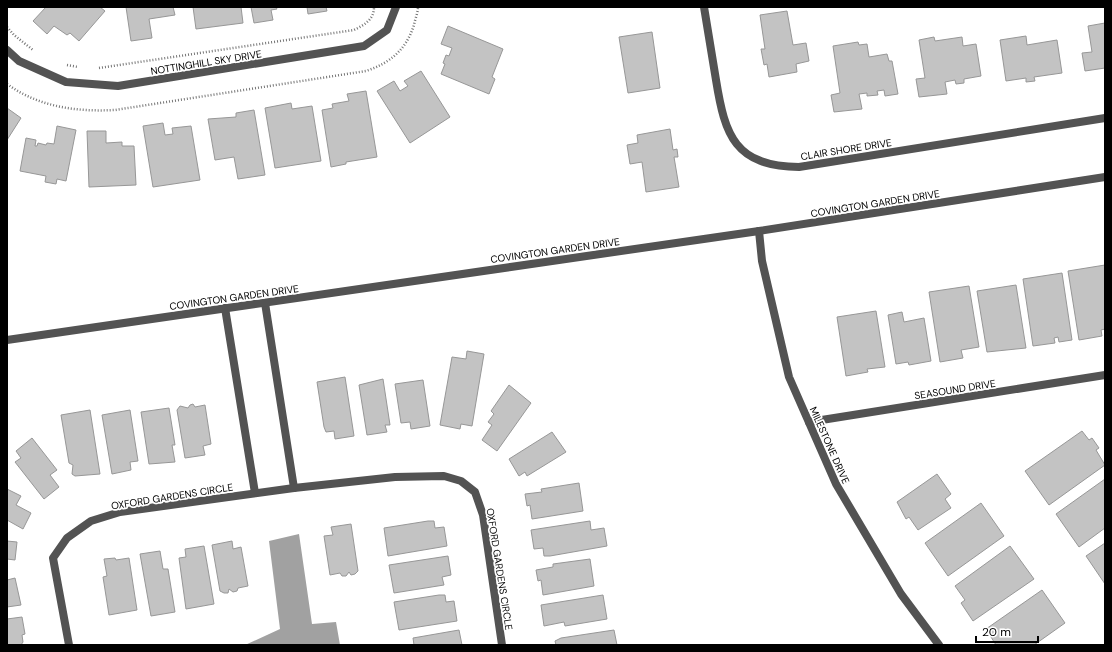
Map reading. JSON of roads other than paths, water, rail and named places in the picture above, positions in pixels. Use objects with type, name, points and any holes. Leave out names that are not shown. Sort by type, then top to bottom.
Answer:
[{"type":"street","name":"NOTTINGHILL SKY DRIVE","points":[[7,50],[19,61],[66,82],[118,86],[364,46],[387,30],[396,7]]},
{"type":"street","name":"CLAIR SHORE DRIVE","points":[[704,7],[721,113],[727,131],[749,156],[764,163],[780,167],[799,167],[1105,118]]},
{"type":"street","name":"COVINGTON GARDEN DRIVE","points":[[7,340],[759,231],[1105,177]]},
{"type":"street","name":"MILESTONE DRIVE","points":[[759,231],[762,261],[789,377],[836,484],[901,594],[939,645]]},
{"type":"street","points":[[265,303],[294,488]]},
{"type":"street","points":[[225,308],[255,493]]},
{"type":"street","name":"SEASOUND DRIVE","points":[[809,422],[1105,375]]},
{"type":"street","name":"OXFORD GARDENS CIRCLE","points":[[69,645],[53,558],[67,538],[91,521],[120,512],[294,488],[395,477],[444,476],[461,481],[475,492],[483,515],[502,645]]}]
